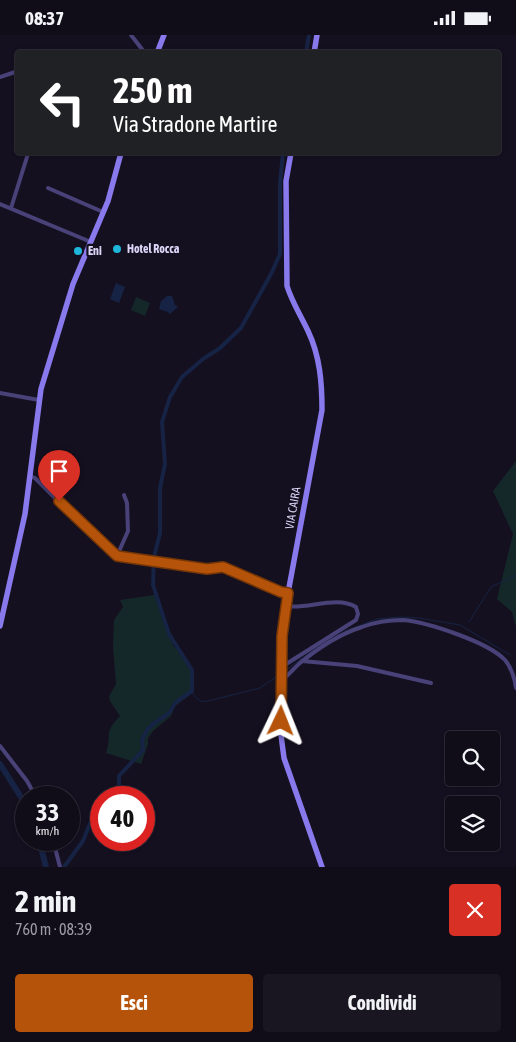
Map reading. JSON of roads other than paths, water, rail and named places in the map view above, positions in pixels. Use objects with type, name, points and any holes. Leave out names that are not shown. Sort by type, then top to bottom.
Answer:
[{"type":"street","points":[[131,35],[143,50]]},
{"type":"street","points":[[158,50],[164,35]]},
{"type":"street","points":[[314,50],[317,35]]},
{"type":"street","points":[[0,77],[15,72]]},
{"type":"street","points":[[0,626],[23,530],[39,400],[46,367],[70,295],[103,212],[120,155]]},
{"type":"street","name":"VIA CAIRA","points":[[291,155],[286,181],[287,286],[290,298],[309,333],[317,358],[322,381],[322,411],[288,593],[282,636],[281,735],[284,758],[322,867]]},
{"type":"street","points":[[11,208],[27,157]]},
{"type":"street","points":[[48,188],[103,212]]},
{"type":"street","points":[[0,204],[91,242]]},
{"type":"street","points":[[0,393],[39,400]]},
{"type":"street","points":[[30,477],[35,478],[82,525],[117,556],[207,569],[223,567],[281,592],[288,593]]},
{"type":"street","points":[[117,556],[128,531],[124,495]]},
{"type":"street","points":[[283,666],[356,621],[358,614],[356,607],[347,604],[326,603],[286,606]]},
{"type":"street","points":[[283,679],[302,661],[360,627],[381,621],[414,621],[458,634],[489,649],[505,660],[510,667],[516,688]]},
{"type":"street","points":[[302,661],[357,666],[431,683]]},
{"type":"street","points":[[0,746],[30,786]]},
{"type":"street","points":[[56,851],[60,867]]},
{"type":"water","points":[[116,283],[125,287],[119,303],[110,299]]},
{"type":"water","points":[[167,296],[172,296],[175,305],[178,307],[170,314],[159,309],[161,301]]},
{"type":"waterway","points":[[306,50],[309,35]]},
{"type":"waterway","points":[[118,786],[119,776],[143,750],[142,740],[147,730],[169,713],[176,702],[192,691],[192,670],[169,634],[153,585],[154,557],[160,533],[160,488],[165,464],[162,422],[170,397],[182,377],[203,359],[220,348],[241,328],[272,272],[280,254],[280,183],[283,155]]},
{"type":"waterway","points":[[469,622],[491,587],[516,575]]},
{"type":"waterway","points":[[285,671],[317,647],[345,631],[377,619],[401,617],[460,625],[510,655]]},
{"type":"waterway","points":[[192,691],[198,699],[208,701],[260,688],[279,675]]},
{"type":"waterway","points":[[0,764],[15,788]]},
{"type":"waterway","points":[[64,867],[83,841],[90,824]]},
{"type":"waterway","points":[[42,851],[46,867]]},
{"type":"place","name":"Hotel Rocca","points":[[117,249]]},
{"type":"place","name":"Eni","points":[[78,251]]}]
